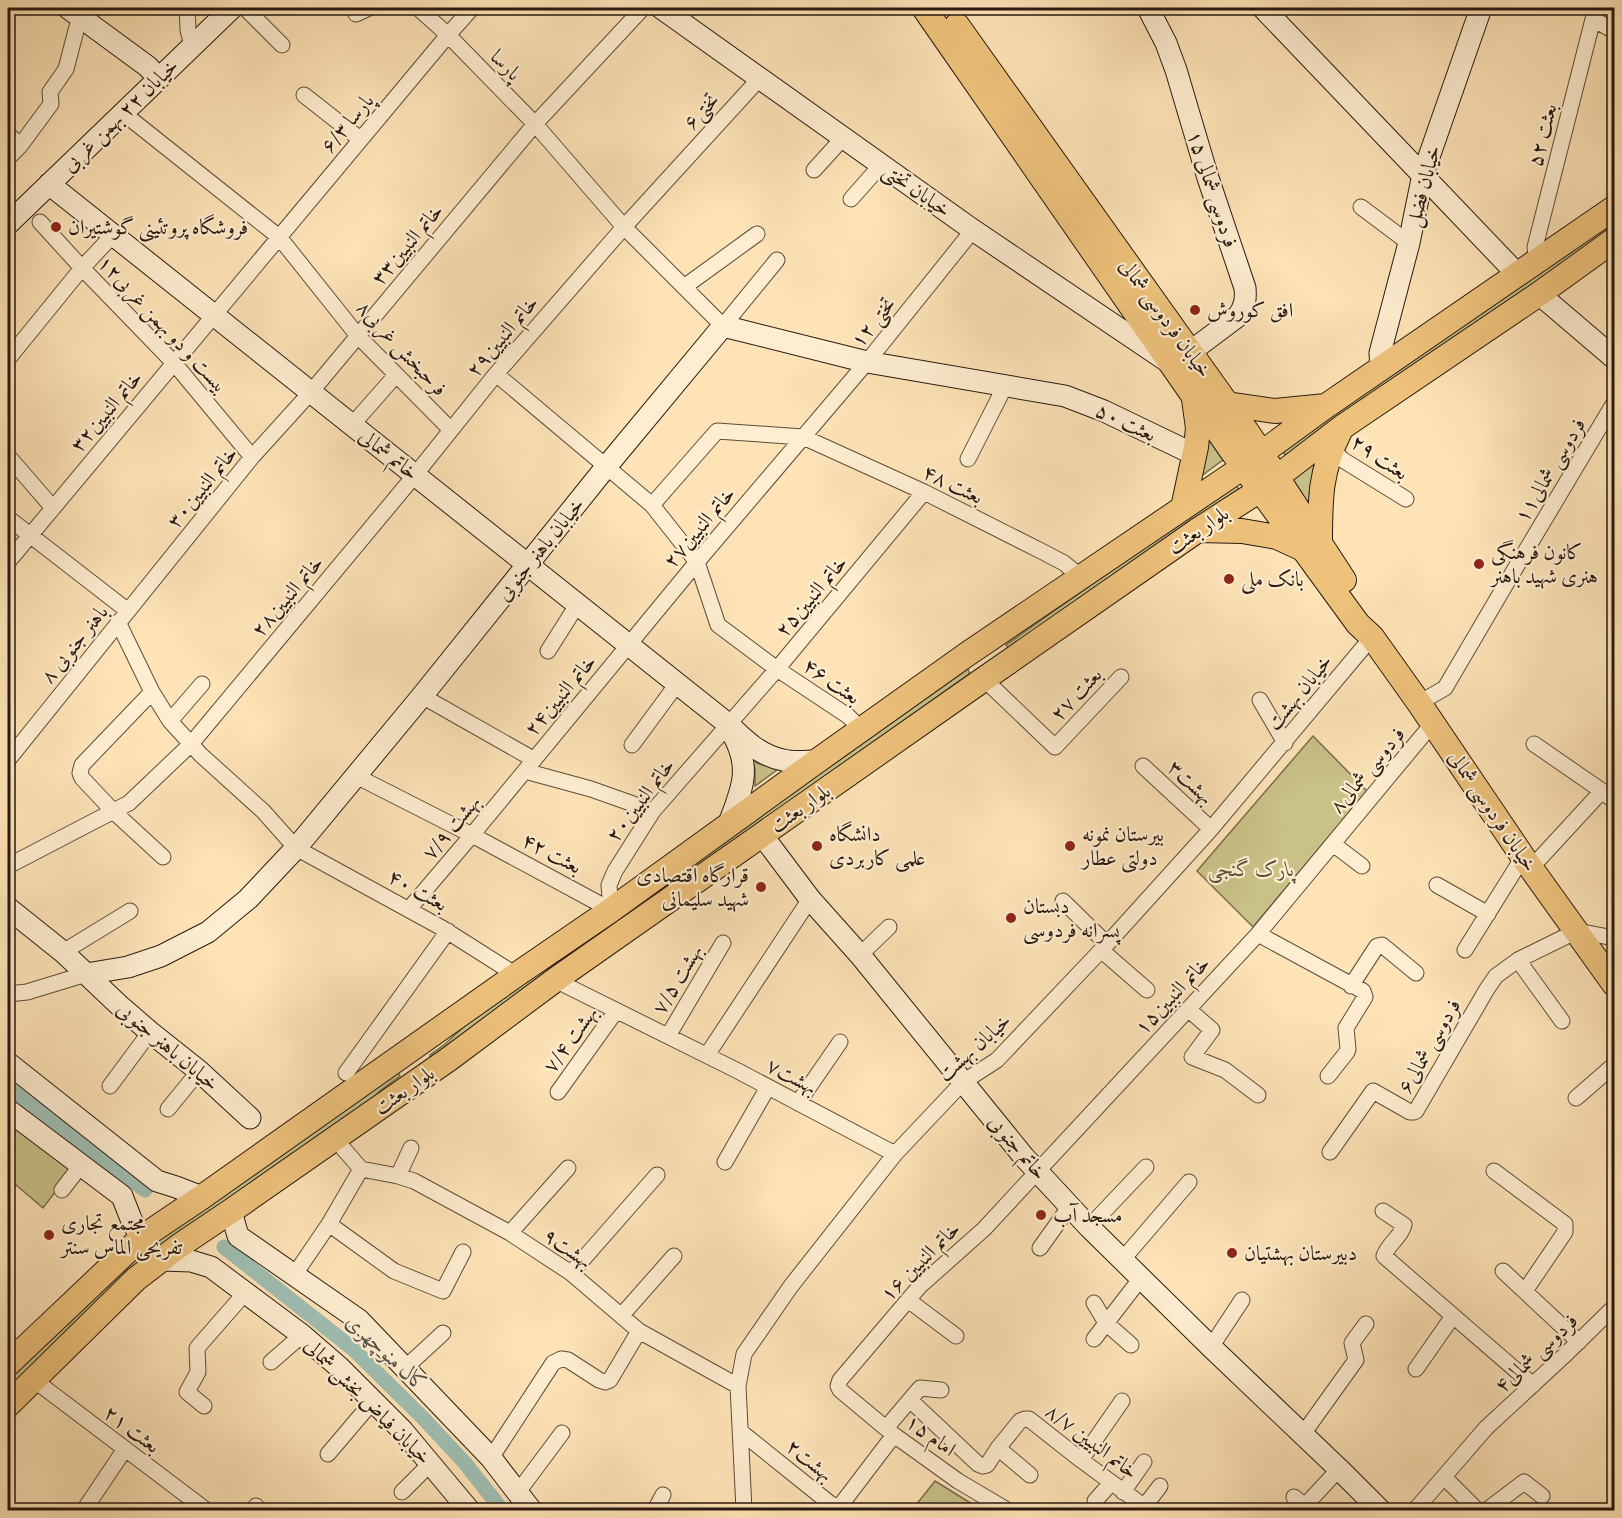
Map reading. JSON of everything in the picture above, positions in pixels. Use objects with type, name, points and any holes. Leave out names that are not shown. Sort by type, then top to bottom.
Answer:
[{"type":"main road","name":"خیابان فردوسی شمالی","points":[[924,8],[1183,360],[1227,404],[1252,459],[1268,484],[1312,546],[1369,619],[1372,638],[1433,723],[1527,863],[1614,984]]},
{"type":"main road","name":"خیابان فردوسی شمالی","points":[[944,8],[1183,360],[1194,393],[1252,459]]},
{"type":"main road","name":"بلوار بعثت","points":[[11,1356],[141,1238],[611,910],[966,655],[1183,508],[1326,406],[1614,208]]},
{"type":"main road","name":"بلوار بعثت","points":[[8,1405],[136,1279],[179,1246],[423,1077],[555,980],[984,679],[1198,530],[1336,438],[1388,396],[1539,294],[1614,240]]},
{"type":"main road","points":[[1377,372],[1388,396]]},
{"type":"main road","points":[[1183,508],[1198,428],[1194,393]]},
{"type":"main road","points":[[1227,404],[1275,411],[1326,406]]},
{"type":"main road","points":[[1198,530],[1242,531],[1312,546],[1324,471],[1336,438]]},
{"type":"main road","points":[[966,655],[984,679]]},
{"type":"main road","points":[[406,1053],[423,1077]]},
{"type":"street","points":[[187,8],[188,30],[192,46]]},
{"type":"street","name":"خیابان ۲۲ بهمن غربی","points":[[8,224],[232,8]]},
{"type":"street","points":[[244,8],[282,45]]},
{"type":"street","name":"پارسا","points":[[418,8],[535,124],[624,226],[723,326]]},
{"type":"street","name":"پارسا ۶/۳","points":[[214,315],[472,8]]},
{"type":"street","name":"خاتم النبیین۳۳","points":[[311,392],[535,124],[643,8]]},
{"type":"street","name":"خیابان تختی","points":[[661,8],[973,230],[1156,354],[1183,360]]},
{"type":"street","name":"فردوسی شمالی ۱۵","points":[[1148,8],[1166,42],[1176,70],[1208,178],[1245,288],[1245,301],[1238,316],[1183,360]]},
{"type":"street","points":[[1263,8],[1387,139],[1527,269]]},
{"type":"street","name":"خیابان فضل","points":[[1377,372],[1409,243],[1423,174],[1481,8]]},
{"type":"street","points":[[8,158],[20,146],[51,104],[50,92],[66,69],[82,14],[147,66],[158,78]]},
{"type":"street","name":"بعثت ۵۲","points":[[1527,269],[1535,247],[1593,19],[1614,31]]},
{"type":"street","name":"تختی۶","points":[[624,226],[760,78]]},
{"type":"street","points":[[304,95],[360,139]]},
{"type":"street","name":"فرحبخش غربی۸","points":[[123,113],[279,237],[358,336],[451,430]]},
{"type":"street","points":[[8,134],[20,146]]},
{"type":"street","points":[[814,170],[843,138]]},
{"type":"street","points":[[851,199],[881,165]]},
{"type":"street","name":"خاتم شمالی","points":[[49,184],[728,724],[746,742],[785,761],[817,760]]},
{"type":"street","points":[[1361,207],[1409,243]]},
{"type":"street","name":"بیست و دو بهمن غربی۱۲","points":[[40,222],[174,363],[252,457]]},
{"type":"street","name":"خاتم النبیین۲۹","points":[[415,475],[496,374],[624,226]]},
{"type":"street","name":"تختی ۱۲","points":[[803,437],[867,362],[973,230]]},
{"type":"street","points":[[684,287],[757,234]]},
{"type":"street","points":[[8,359],[82,268],[113,235]]},
{"type":"street","points":[[777,260],[723,326],[867,362],[1005,386],[968,459]]},
{"type":"street","points":[[1539,294],[1614,358]]},
{"type":"street","name":"خاتم النبیین۳۲","points":[[8,562],[214,315]]},
{"type":"street","name":"خیابان باهنر جنوبی","points":[[86,974],[128,967],[160,956],[208,932],[248,900],[296,848],[356,776],[723,326]]},
{"type":"street","name":"بعثت ۴۶","points":[[496,374],[652,505],[697,562],[718,625],[777,669],[848,717],[861,729]]},
{"type":"street","points":[[352,425],[396,375]]},
{"type":"street","name":"بعثت ۵۰","points":[[1005,386],[1065,396],[1104,411],[1185,450]]},
{"type":"street","name":"خاتم النبیین۳۰","points":[[123,617],[252,457],[311,392]]},
{"type":"street","name":"فردوسی شمالی۱۱","points":[[1419,703],[1445,688],[1614,403]]},
{"type":"street","points":[[652,505],[717,431],[803,437]]},
{"type":"street","name":"بعثت ۴۸","points":[[803,437],[924,492],[1064,563],[1081,577]]},
{"type":"street","name":"خاتم النبیین۲۷","points":[[628,646],[803,437]]},
{"type":"street","name":"بعثت ۲۹","points":[[1336,438],[1343,460],[1406,499]]},
{"type":"street","points":[[8,456],[53,508]]},
{"type":"street","name":"خاتم النبیین۲۸","points":[[8,866],[129,803],[191,744],[415,475]]},
{"type":"street","name":"خاتم النبیین۲۵","points":[[728,724],[777,669],[924,492]]},
{"type":"street","points":[[8,518],[123,617]]},
{"type":"street","points":[[548,651],[577,605]]},
{"type":"street","name":"بعثت ۴۰","points":[[123,617],[152,692],[170,721],[201,755],[263,811],[296,848],[409,909],[516,975]]},
{"type":"street","name":"باهنر جنوبی ۸","points":[[8,760],[123,617]]},
{"type":"street","name":"خیابان بهشت","points":[[744,1510],[738,1386],[744,1354],[791,1286],[895,1154],[963,1082],[997,1060],[1104,947],[1211,829],[1372,638]]},
{"type":"street","name":"خاتم النبیین۲۴","points":[[529,765],[628,646]]},
{"type":"street","name":"بعثت ۲۷","points":[[984,679],[1055,747],[1121,677]]},
{"type":"street","points":[[170,721],[202,684]]},
{"type":"street","points":[[632,745],[677,684]]},
{"type":"street","points":[[152,692],[82,765],[80,773],[113,811],[163,857]]},
{"type":"street","points":[[422,696],[544,775],[653,811]]},
{"type":"street","points":[[1260,700],[1285,743]]},
{"type":"street","name":"فردوسی شمالی۸","points":[[1333,844],[1433,723]]},
{"type":"street","points":[[728,724],[740,746],[744,764],[740,793],[728,826]]},
{"type":"street","name":"خاتم النبیین۲۰","points":[[611,910],[609,885],[615,871],[653,811],[728,724]]},
{"type":"street","points":[[1534,744],[1614,801]]},
{"type":"street","name":"بهشت ۷/۹","points":[[409,909],[529,765]]},
{"type":"street","name":"بهشت۳","points":[[1143,766],[1211,829]]},
{"type":"street","name":"بعثت ۴۲","points":[[356,776],[611,910]]},
{"type":"street","points":[[1465,950],[1488,914],[1527,863],[1602,791]]},
{"type":"street","name":"خاتم جنوبی","points":[[762,835],[810,899],[860,955],[1037,1170],[1089,1227],[1380,1510]]},
{"type":"street","points":[[1333,844],[1362,866]]},
{"type":"street","name":"خاتم النببین۱۵","points":[[1037,1170],[1258,934],[1333,844]]},
{"type":"street","points":[[1437,885],[1488,914]]},
{"type":"street","points":[[707,1055],[810,899]]},
{"type":"street","points":[[1063,902],[1147,990]]},
{"type":"street","name":"خیابان باهنر جنوبی","points":[[8,908],[63,952],[150,1032],[199,1071],[250,1118]]},
{"type":"street","points":[[63,952],[130,911]]},
{"type":"street","points":[[860,955],[890,927]]},
{"type":"street","points":[[1577,931],[1614,938]]},
{"type":"street","name":"فردوسی شمالی۶","points":[[1330,1152],[1373,1091],[1414,1113],[1486,989],[1496,976],[1518,960],[1577,931]]},
{"type":"street","points":[[346,1072],[448,932]]},
{"type":"street","points":[[1258,934],[1363,991],[1365,997],[1346,1028],[1347,1052],[1328,1076]]},
{"type":"street","name":"بهشت ۷/۵","points":[[668,1036],[723,943]]},
{"type":"street","points":[[1351,986],[1377,946],[1380,945],[1416,973]]},
{"type":"street","points":[[1518,960],[1562,1021]]},
{"type":"street","points":[[8,994],[27,992],[86,974]]},
{"type":"street","name":"بهشت۷","points":[[555,980],[707,1055],[895,1154]]},
{"type":"street","points":[[1188,1009],[1212,1030],[1192,1057],[1225,1070],[1258,1095]]},
{"type":"street","name":"بهشت ۷/۴","points":[[558,1092],[616,1011]]},
{"type":"street","points":[[110,1086],[150,1032]]},
{"type":"street","points":[[798,1103],[840,1042]]},
{"type":"street","points":[[8,1063],[157,1181],[202,1197]]},
{"type":"street","points":[[1576,1098],[1614,1065]]},
{"type":"street","points":[[168,1109],[199,1071]]},
{"type":"street","points":[[725,1162],[768,1087]]},
{"type":"street","points":[[8,1110],[122,1196],[141,1238]]},
{"type":"street","points":[[294,1274],[329,1224],[361,1169],[334,1139]]},
{"type":"street","points":[[398,1176],[411,1148]]},
{"type":"street","points":[[62,1190],[82,1164]]},
{"type":"street","points":[[1089,1227],[1146,1167]]},
{"type":"street","points":[[510,1233],[568,1168]]},
{"type":"street","name":"بهشت۹","points":[[361,1169],[414,1181],[510,1233],[571,1273],[639,1331],[738,1386]]},
{"type":"street","name":"خاتم النبیین ۱۶","points":[[838,1386],[840,1380],[920,1286],[984,1229],[1037,1170]]},
{"type":"street","points":[[1494,1171],[1565,1224],[1565,1232],[1525,1291]]},
{"type":"street","points":[[571,1273],[657,1175]]},
{"type":"street","points":[[1123,1259],[1189,1182]]},
{"type":"street","points":[[1040,1248],[1070,1206]]},
{"type":"street","points":[[1383,1210],[1404,1226],[1384,1256],[1533,1385]]},
{"type":"street","points":[[231,1211],[238,1236],[359,1320],[491,1458],[531,1510]]},
{"type":"street","points":[[329,1224],[394,1271],[442,1291],[463,1252]]},
{"type":"street","points":[[621,1316],[674,1256]]},
{"type":"street","name":"خیابان فیاض بخش شمالی","points":[[162,1260],[191,1261],[211,1267],[302,1335],[339,1367],[403,1431],[470,1510]]},
{"type":"street","points":[[1503,1271],[1579,1342]]},
{"type":"street","points":[[1094,1339],[1141,1278]]},
{"type":"street","points":[[204,1406],[187,1392],[198,1372],[197,1348],[245,1293]]},
{"type":"street","points":[[908,1300],[956,1336]]},
{"type":"street","points":[[1211,1347],[1242,1300]]},
{"type":"street","points":[[1094,1304],[1106,1323],[1131,1345]]},
{"type":"street","name":"فردوسی شمالی۴","points":[[1415,1510],[1486,1428],[1614,1307]]},
{"type":"street","points":[[1416,1369],[1453,1316]]},
{"type":"street","points":[[1303,1434],[1356,1360],[1352,1343],[1366,1324]]},
{"type":"street","points":[[491,1458],[553,1363],[561,1359],[568,1360],[605,1382],[610,1380],[639,1331]]},
{"type":"street","points":[[405,1368],[443,1333]]},
{"type":"street","points":[[271,1362],[302,1335]]},
{"type":"street","name":"بعثت ۲۱","points":[[33,1380],[125,1449],[190,1506],[206,1510]]},
{"type":"street","name":"امام ۱۵","points":[[838,1386],[890,1432],[958,1481],[1007,1510]]},
{"type":"street","points":[[890,1432],[920,1388],[941,1390]]},
{"type":"street","name":"خاتم النبیین ۸/۷","points":[[910,1400],[978,1464],[983,1466],[987,1465],[1020,1421],[1029,1419],[1146,1509]]},
{"type":"street","points":[[328,1454],[373,1401]]},
{"type":"street","points":[[1081,1460],[1122,1401]]},
{"type":"street","name":"بهشت۲","points":[[741,1432],[831,1505],[836,1506],[840,1506],[890,1432]]},
{"type":"street","points":[[518,1492],[561,1433]]},
{"type":"street","points":[[998,1448],[1030,1475]]},
{"type":"street","points":[[84,1510],[125,1449]]},
{"type":"street","points":[[1095,1501],[1117,1487],[1144,1462]]},
{"type":"street","points":[[402,1492],[431,1463]]},
{"type":"street","points":[[1300,1504],[1339,1469]]},
{"type":"street","points":[[1444,1477],[1477,1510]]},
{"type":"street","points":[[1487,1510],[1524,1482],[1542,1496]]},
{"type":"street","points":[[1146,1509],[1160,1486]]},
{"type":"street","points":[[655,1510],[663,1495]]},
{"type":"green space","points":[[1614,218],[1614,227],[1287,457],[1282,451]]},
{"type":"green space","points":[[1203,422],[1228,456],[1192,483]]},
{"type":"green space","points":[[1323,455],[1314,517],[1288,480]]},
{"type":"green space","points":[[1235,483],[1239,490],[1009,649],[1006,645]]},
{"type":"green space","points":[[968,669],[969,674],[432,1058],[430,1057],[470,1021]]},
{"type":"green space","name":"پارک گنجی","points":[[1313,736],[1367,791],[1253,927],[1197,871]]},
{"type":"green space","points":[[752,758],[757,763],[777,770],[755,786],[755,769]]},
{"type":"green space","points":[[398,1072],[400,1076],[381,1090],[362,1109],[8,1391],[8,1378],[126,1263]]},
{"type":"green space","points":[[8,1120],[72,1170],[43,1208],[16,1185],[8,1194]]},
{"type":"green space","points":[[935,1481],[982,1510],[912,1510]]},
{"type":"waterway","name":"کال منوچهری","points":[[8,1088],[145,1190]]},
{"type":"waterway","name":"کال منوچهری","points":[[224,1247],[352,1348],[465,1463],[502,1510]]},
{"type":"place","name":"فروشگاه پروتئینی گوشتیران","points":[[56,227]]},
{"type":"place","name":"افق کوروش","points":[[1195,310]]},
{"type":"place","name":"کانون فرهنگی هنری شهید باهنر","points":[[1479,564]]},
{"type":"place","name":"بانک ملی","points":[[1229,579]]},
{"type":"place","name":"دانشگاه علمی کاربردی","points":[[817,846]]},
{"type":"place","name":"بیرستان نمونه دولتی عطار","points":[[1070,846]]},
{"type":"place","name":"قرارگاه اقتصادی شهید سلیمانی","points":[[761,887]]},
{"type":"place","name":"دبستان پسرانه فردوسی","points":[[1011,918]]},
{"type":"place","name":"مسجد آب","points":[[1041,1215]]},
{"type":"place","name":"مجتمع تجاری تفریحی الماس سنتر","points":[[49,1235]]},
{"type":"place","name":"دبیرستان بهشتیان","points":[[1232,1253]]}]
